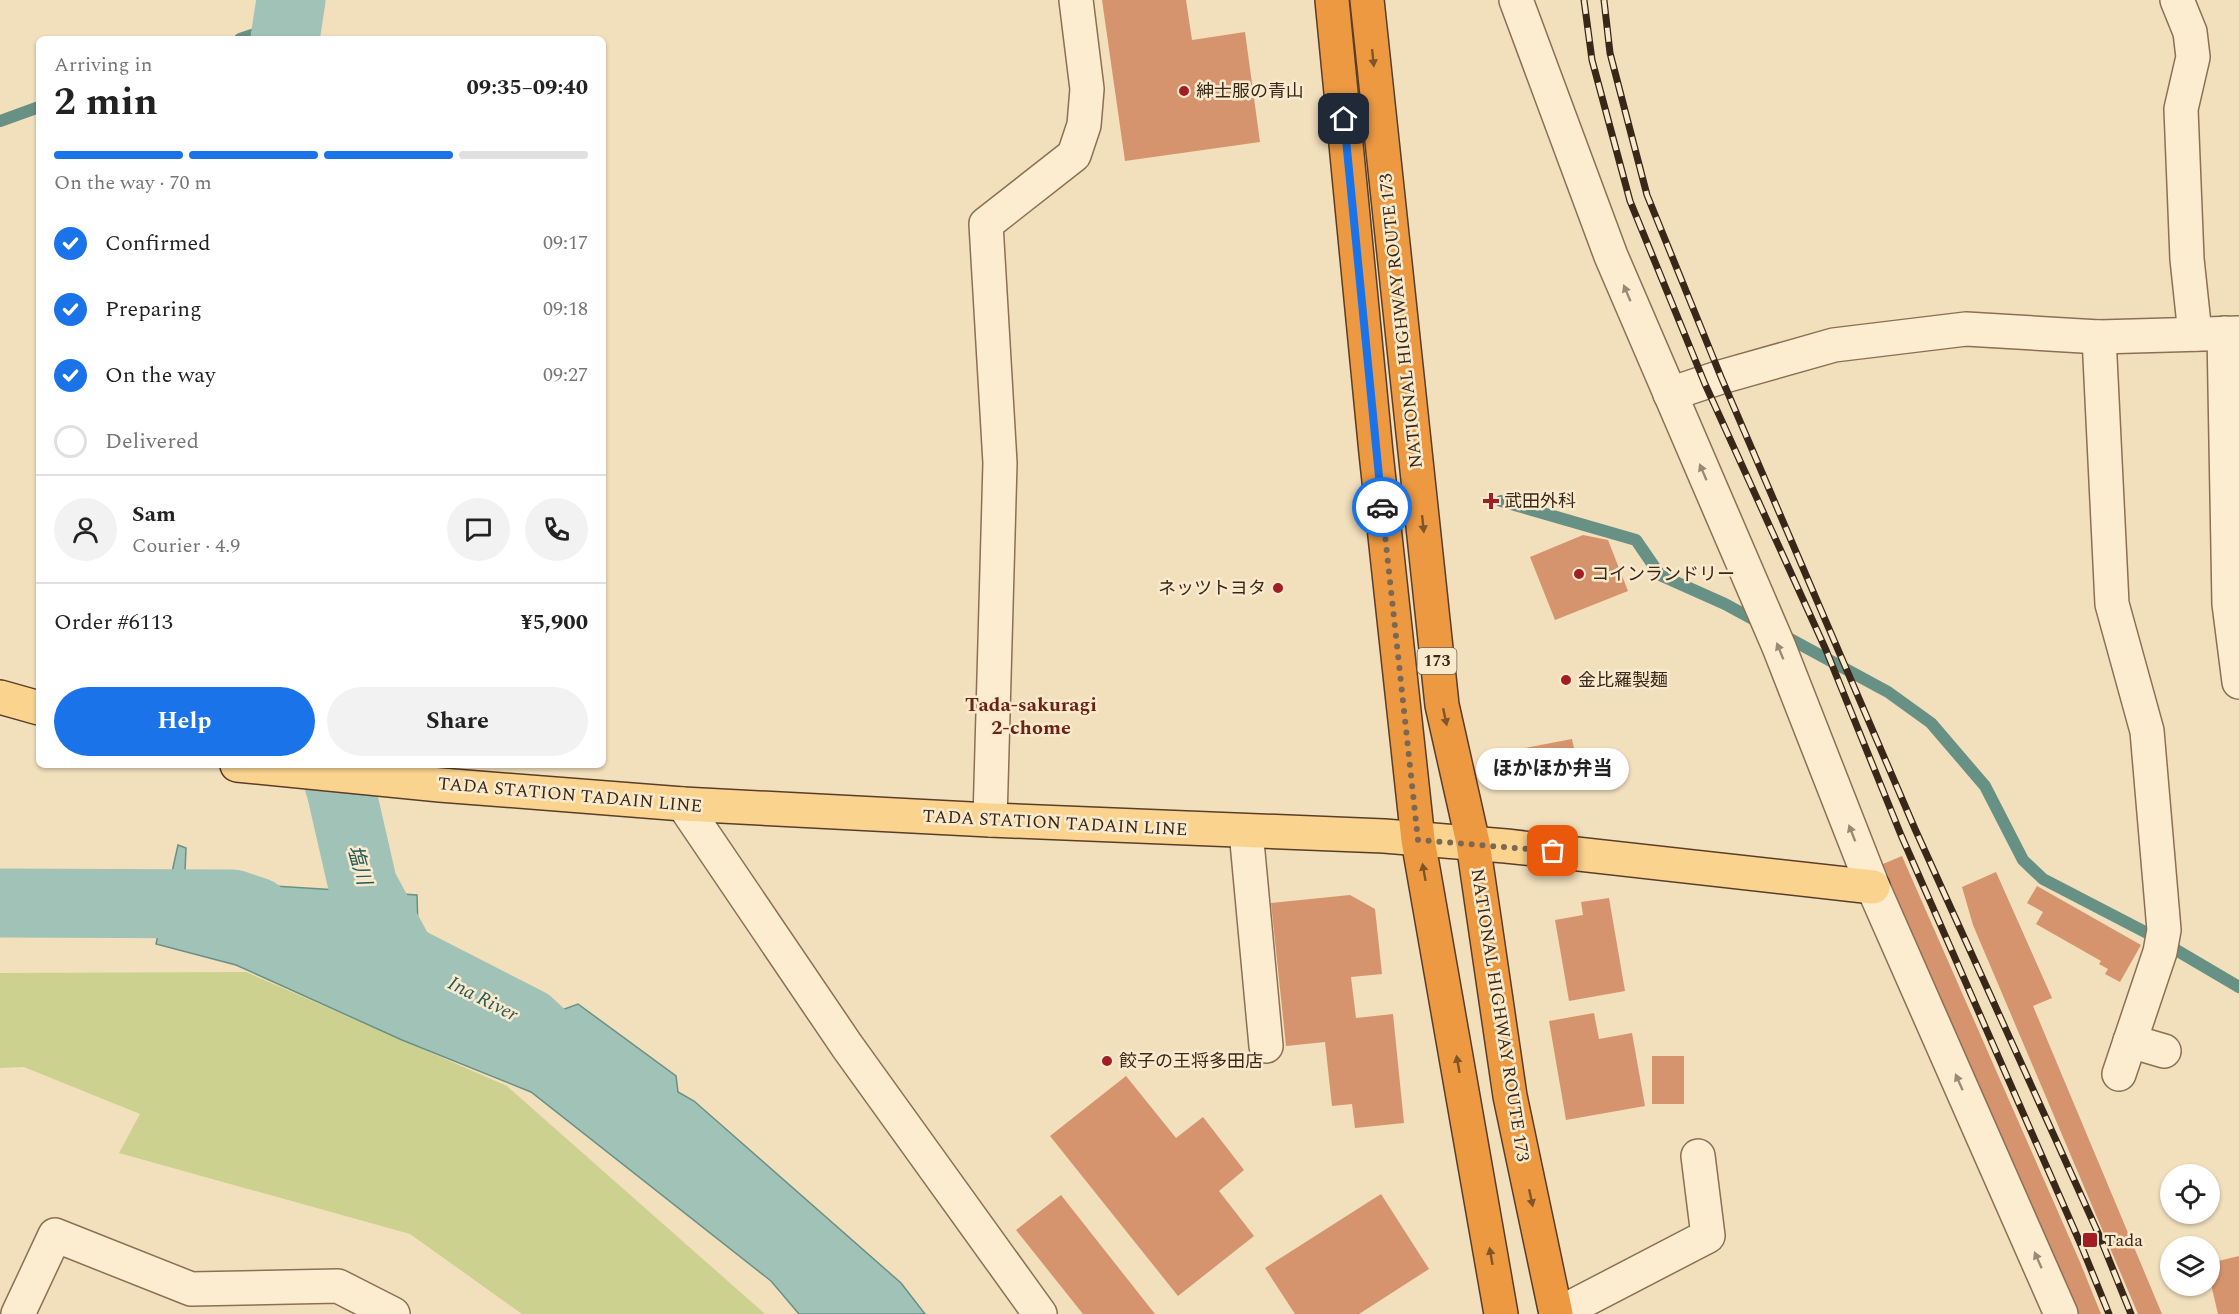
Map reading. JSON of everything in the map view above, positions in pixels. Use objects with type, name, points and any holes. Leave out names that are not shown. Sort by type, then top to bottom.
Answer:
[{"type":"highway","name":"NATIONAL HIGHWAY ROUTE 173","points":[[1332,0],[1377,464],[1418,840],[1501,1314]]},
{"type":"highway","name":"NATIONAL HIGHWAY ROUTE 173","points":[[1367,0],[1442,705],[1473,843],[1510,1095],[1557,1314]]},
{"type":"main road","points":[[0,697],[36,707]]},
{"type":"main road","name":"TADA STATION TADAIN LINE","points":[[267,768],[440,785],[683,804],[990,820],[1384,836],[1473,843],[1873,887]]},
{"type":"street","points":[[990,820],[1000,464],[986,224],[1074,154],[1084,125],[1087,89],[1076,0]]},
{"type":"street","points":[[1516,0],[1611,256],[1779,647],[1873,887],[2061,1314]]},
{"type":"street","points":[[2178,0],[2190,32],[2193,57],[2181,109],[2187,260],[2219,333],[2229,604],[2239,681]]},
{"type":"street","points":[[1670,394],[1834,345],[1966,328],[2099,338],[2219,333]]},
{"type":"street","points":[[2099,338],[2112,604],[2146,731],[2164,930],[2160,952],[2119,1074]]},
{"type":"street","points":[[683,804],[847,1046],[1040,1314]]},
{"type":"street","points":[[1246,831],[1266,1046]]},
{"type":"street","points":[[2130,1041],[2164,1051]]},
{"type":"street","points":[[1557,1314],[1708,1236],[1698,1156]]},
{"type":"street","points":[[18,1314],[55,1235],[191,1289],[338,1286],[393,1314]]},
{"type":"green space","points":[[246,972],[507,1086],[765,1314],[522,1314],[410,1234],[119,1153],[140,1114],[24,1067],[0,1068],[0,973]]},
{"type":"water","points":[[178,845],[186,848],[185,872],[241,874],[242,884],[417,895],[418,929],[444,968],[478,993],[473,1009],[498,1017],[514,1007],[540,1017],[553,1003],[562,1010],[578,1004],[676,1076],[678,1092],[694,1101],[901,1283],[925,1314],[799,1314],[771,1281],[531,1092],[402,1040],[236,965],[156,944]]},
{"type":"building","name":"紳士服の青山","points":[[1102,0],[1186,0],[1192,40],[1245,32],[1260,142],[1125,161]]},
{"type":"building","name":"コインランドリー","points":[[1583,535],[1608,540],[1628,591],[1555,620],[1530,557]]},
{"type":"building","points":[[1572,739],[1580,776],[1530,788],[1525,748]]},
{"type":"building","points":[[1902,856],[2101,1314],[2078,1314],[1901,909],[1897,911],[1878,866]]},
{"type":"building","points":[[1996,872],[2052,998],[2033,1006],[2162,1314],[2138,1314],[1973,925],[1962,887]]},
{"type":"building","points":[[2037,886],[2141,945],[2120,982],[2105,974],[2108,969],[2099,964],[2101,961],[2036,924],[2043,912],[2027,903]]},
{"type":"building","points":[[1350,895],[1375,909],[1382,974],[1351,977],[1356,1018],[1393,1014],[1404,1123],[1355,1128],[1352,1104],[1332,1106],[1325,1042],[1286,1046],[1271,903]]},
{"type":"building","points":[[1609,898],[1625,991],[1569,1001],[1555,920],[1583,915],[1581,902]]},
{"type":"building","points":[[1594,1013],[1599,1039],[1632,1033],[1645,1106],[1566,1120],[1549,1021]]},
{"type":"building","points":[[1652,1056],[1684,1056],[1684,1104],[1652,1104]]},
{"type":"building","points":[[1126,1076],[1176,1138],[1203,1117],[1244,1170],[1219,1191],[1254,1236],[1178,1296],[1050,1136]]},
{"type":"building","points":[[1381,1194],[1429,1269],[1359,1314],[1295,1314],[1265,1268]]},
{"type":"building","points":[[1061,1195],[1155,1314],[1083,1314],[1016,1230]]},
{"type":"building","points":[[2239,1256],[2239,1314],[2218,1314],[2214,1296],[2220,1296],[2220,1261]]},
{"type":"waterway","name":"塩川","points":[[285,36],[291,0]]},
{"type":"waterway","points":[[249,36],[287,23]]},
{"type":"waterway","points":[[0,121],[36,108]]},
{"type":"waterway","points":[[1501,501],[1636,540],[1660,575],[1725,604],[1760,623]]},
{"type":"waterway","points":[[1781,634],[1888,692],[1931,723],[1985,786],[2023,860],[2043,879],[2149,934],[2239,987]]},
{"type":"waterway","name":"塩川","points":[[334,768],[363,886],[402,958]]},
{"type":"waterway","name":"Ina River","points":[[0,903],[233,904],[257,912]]},
{"type":"waterway","name":"Ina River","points":[[391,954],[529,1023],[581,1072]]},
{"type":"railway","points":[[1584,0],[1592,60],[1630,201],[1705,384],[1826,650],[1901,835],[2081,1245],[2109,1314]]},
{"type":"railway","points":[[1604,0],[1610,53],[1647,195],[1721,377],[1915,829],[2099,1235],[2131,1314]]},
{"type":"way so far","points":[[1382,507],[1418,840],[1553,851]]},
{"type":"place","name":"紳士服の青山","points":[[1184,91]]},
{"type":"place","name":"武田外科","points":[[1491,501]]},
{"type":"place","name":"コインランドリー","points":[[1579,574]]},
{"type":"place","name":"ネッツトヨタ","points":[[1278,588]]},
{"type":"place","name":"金比羅製麺","points":[[1566,680]]},
{"type":"place","name":"ほかほか弁当","points":[[1553,851]]},
{"type":"place","name":"餃子の王将多田店","points":[[1107,1061]]},
{"type":"place","name":"Tada","points":[[2090,1240]]},
{"type":"district","name":"Tada-sakuragi 2-chome","points":[[1031,716]]},
{"type":"route","points":[[1344,119],[1382,507]]}]
